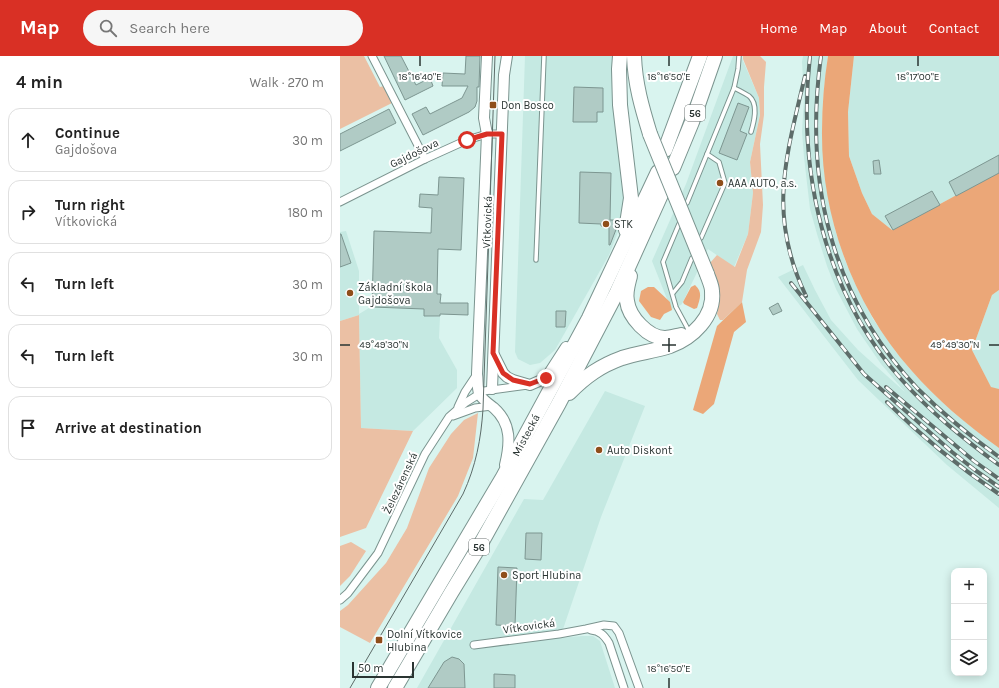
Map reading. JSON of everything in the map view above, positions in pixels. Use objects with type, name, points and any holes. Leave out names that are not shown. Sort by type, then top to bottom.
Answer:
[{"type":"highway","points":[[620,56],[620,105],[631,198],[626,301],[634,318],[656,336],[665,338],[691,334]]},
{"type":"highway","points":[[559,403],[585,377],[602,367],[622,358],[671,345],[691,334],[703,322],[711,306],[712,290],[707,274],[650,134],[640,102],[636,86],[634,56]]},
{"type":"highway","name":"56","points":[[665,150],[700,56]]},
{"type":"highway","name":"56","points":[[673,168],[692,122],[715,56]]},
{"type":"highway","name":"Místecká","points":[[395,688],[479,548],[559,403],[617,292],[629,251],[658,172]]},
{"type":"highway","name":"Místecká","points":[[378,688],[502,477],[664,188]]},
{"type":"street","points":[[372,56],[425,159]]},
{"type":"street","name":"Vítkovická","points":[[479,393],[477,374],[487,134],[484,118],[487,56]]},
{"type":"street","name":"Vítkovická","points":[[492,389],[504,75],[507,56]]},
{"type":"street","name":"Gajdošova","points":[[340,202],[425,159],[467,140],[487,134],[502,134]]},
{"type":"street","points":[[493,353],[503,373],[507,377],[530,384],[546,378],[578,328],[590,318]]},
{"type":"street","points":[[456,411],[465,392],[477,374]]},
{"type":"street","name":"Železárenská","points":[[340,600],[348,593],[378,553],[425,454],[449,417],[479,393],[492,389],[512,388],[530,384]]},
{"type":"street","points":[[479,393],[499,413],[508,428],[509,450],[502,477]]},
{"type":"street","points":[[449,417],[475,408],[492,406]]},
{"type":"street","name":"Vítkovická","points":[[474,646],[604,625],[614,626],[620,633],[639,688]]},
{"type":"street","name":"Vítkovická","points":[[586,629],[598,631],[605,636],[609,643],[624,688]]},
{"type":"lane","points":[[536,260],[544,56]]},
{"type":"lane","points":[[687,204],[734,88],[739,56]]},
{"type":"lane","points":[[734,88],[750,97],[754,106],[755,117],[751,132]]},
{"type":"lane","points":[[701,238],[725,183],[719,162],[707,154]]},
{"type":"lane","points":[[679,224],[663,262],[676,307],[691,334]]},
{"type":"lane","points":[[673,293],[682,282],[692,258]]},
{"type":"shaded area","points":[[340,56],[364,56],[380,87],[384,86],[394,102],[340,129]]},
{"type":"shaded area","points":[[525,56],[615,56],[626,203],[621,224],[609,255],[555,350],[540,363],[530,365],[518,359],[515,352]]},
{"type":"shaded area","name":"AAA AUTO, a.s.","points":[[733,56],[741,56],[759,98],[760,115],[750,162],[753,193],[748,234],[734,267],[708,249],[683,302],[681,305],[671,309],[652,261],[686,184]]},
{"type":"shaded area","points":[[743,56],[760,56],[766,62],[764,115],[760,144],[763,205],[761,232],[747,270],[742,302],[723,320],[720,320],[717,314],[719,302],[718,283],[710,263],[717,255],[735,267],[748,234],[753,193],[750,162],[760,115],[759,98]]},
{"type":"shaded area","points":[[803,56],[828,56],[823,99],[822,132],[826,184],[835,229],[845,260],[854,281],[873,319],[910,369],[954,413],[999,448],[999,508],[947,465],[858,380],[778,277],[803,265],[831,320],[858,350],[905,392],[881,364],[857,329],[836,289],[817,234],[810,209],[802,132],[804,98]]},
{"type":"shaded area","points":[[828,56],[854,56],[848,112],[849,156],[862,193],[872,214],[892,230],[999,172],[999,290],[992,295],[972,350],[991,387],[999,389],[999,448],[953,412],[931,392],[911,370],[891,345],[873,318],[858,289],[845,259],[827,196],[823,163],[822,112]]},
{"type":"shaded area","points":[[854,56],[999,56],[999,172],[892,230],[872,214],[862,193],[849,156],[848,112]]},
{"type":"shaded area","points":[[346,231],[359,271],[359,314],[369,308],[425,309],[424,316],[440,317],[439,338],[457,370],[457,388],[413,431],[361,428],[359,315],[340,321],[340,232]]},
{"type":"shaded area","points":[[695,285],[699,290],[700,296],[697,308],[694,309],[683,302],[691,287]]},
{"type":"shaded area","points":[[648,287],[654,287],[670,302],[672,310],[664,314],[660,320],[651,317],[639,301],[641,291]]},
{"type":"shaded area","points":[[999,290],[999,389],[991,388],[972,350],[992,295]]},
{"type":"shaded area","points":[[742,302],[746,322],[734,332],[714,404],[703,414],[693,410],[717,326]]},
{"type":"shaded area","points":[[359,315],[361,428],[413,431],[366,528],[340,537],[340,321]]},
{"type":"shaded area","points":[[605,391],[645,406],[601,517],[560,638],[593,636],[600,641],[615,688],[417,688],[524,499],[543,500]]},
{"type":"shaded area","points":[[478,413],[473,458],[458,496],[370,643],[340,627],[340,611],[348,605],[386,563],[407,528],[429,468],[451,434],[464,420]]},
{"type":"shaded area","points":[[351,542],[366,551],[350,576],[340,586],[340,546]]},
{"type":"building","points":[[384,56],[401,56],[416,85],[430,78],[433,86],[405,100]]},
{"type":"building","points":[[466,56],[480,56],[479,87],[477,87],[477,101],[475,107],[469,112],[423,135],[412,114],[426,107],[430,114],[462,98],[468,86],[442,86],[443,73],[465,74]]},
{"type":"building","points":[[574,87],[603,88],[603,112],[597,112],[597,122],[573,122]]},
{"type":"building","points":[[738,103],[749,107],[740,131],[747,134],[737,160],[719,153]]},
{"type":"building","points":[[389,109],[396,123],[340,151],[340,134]]},
{"type":"building","points":[[999,155],[999,173],[956,196],[949,182]]},
{"type":"building","points":[[879,160],[881,174],[874,174],[873,161]]},
{"type":"building","points":[[580,172],[611,173],[610,220],[617,220],[617,227],[610,245],[609,226],[579,223]]},
{"type":"building","points":[[439,177],[464,178],[461,250],[438,249],[437,294],[441,294],[440,303],[468,303],[468,315],[440,314],[440,316],[424,316],[424,309],[372,307],[374,231],[431,233],[432,208],[419,207],[420,194],[438,195]]},
{"type":"building","points":[[932,191],[940,205],[893,230],[885,216]]},
{"type":"building","points":[[340,234],[351,263],[340,267]]},
{"type":"building","points":[[778,303],[782,311],[773,315],[769,308]]},
{"type":"building","points":[[556,311],[566,311],[565,327],[556,327]]},
{"type":"building","points":[[526,533],[542,533],[541,560],[525,559]]},
{"type":"building","points":[[498,567],[517,568],[515,626],[496,625]]},
{"type":"building","points":[[452,657],[459,659],[464,664],[465,688],[428,688],[444,662]]},
{"type":"building","points":[[494,674],[515,675],[515,688],[494,688]]},
{"type":"tram line","points":[[350,688],[463,494],[468,484],[477,452],[483,409],[495,56]]},
{"type":"railway","points":[[810,56],[807,99],[808,142],[813,185],[822,228],[835,269],[852,308],[874,345],[912,391],[948,425],[999,465]]},
{"type":"railway","points":[[821,56],[817,102],[817,147],[821,191],[830,234],[844,275],[863,315],[888,353],[918,389],[957,424],[999,457]]},
{"type":"railway","points":[[805,76],[787,160],[784,186],[784,212],[787,239],[794,267],[806,296]]},
{"type":"railway","points":[[791,283],[864,374],[952,452],[999,487]]},
{"type":"railway","points":[[886,387],[974,461],[999,479]]},
{"type":"railway","points":[[887,402],[941,451],[999,494]]},
{"type":"place","name":"Don Bosco","points":[[493,105]]},
{"type":"place","name":"AAA AUTO, a.s.","points":[[720,183]]},
{"type":"place","name":"STK","points":[[606,224]]},
{"type":"place","name":"Základní škola Gajdošova","points":[[350,293]]},
{"type":"place","name":"Auto Diskont","points":[[599,450]]},
{"type":"place","name":"Sport Hlubina","points":[[504,575]]},
{"type":"place","name":"Dolní Vítkovice Hlubina","points":[[379,640]]},
{"type":"route","points":[[467,140],[487,134],[502,134],[493,353],[503,373],[513,380],[530,384],[546,378]]}]
